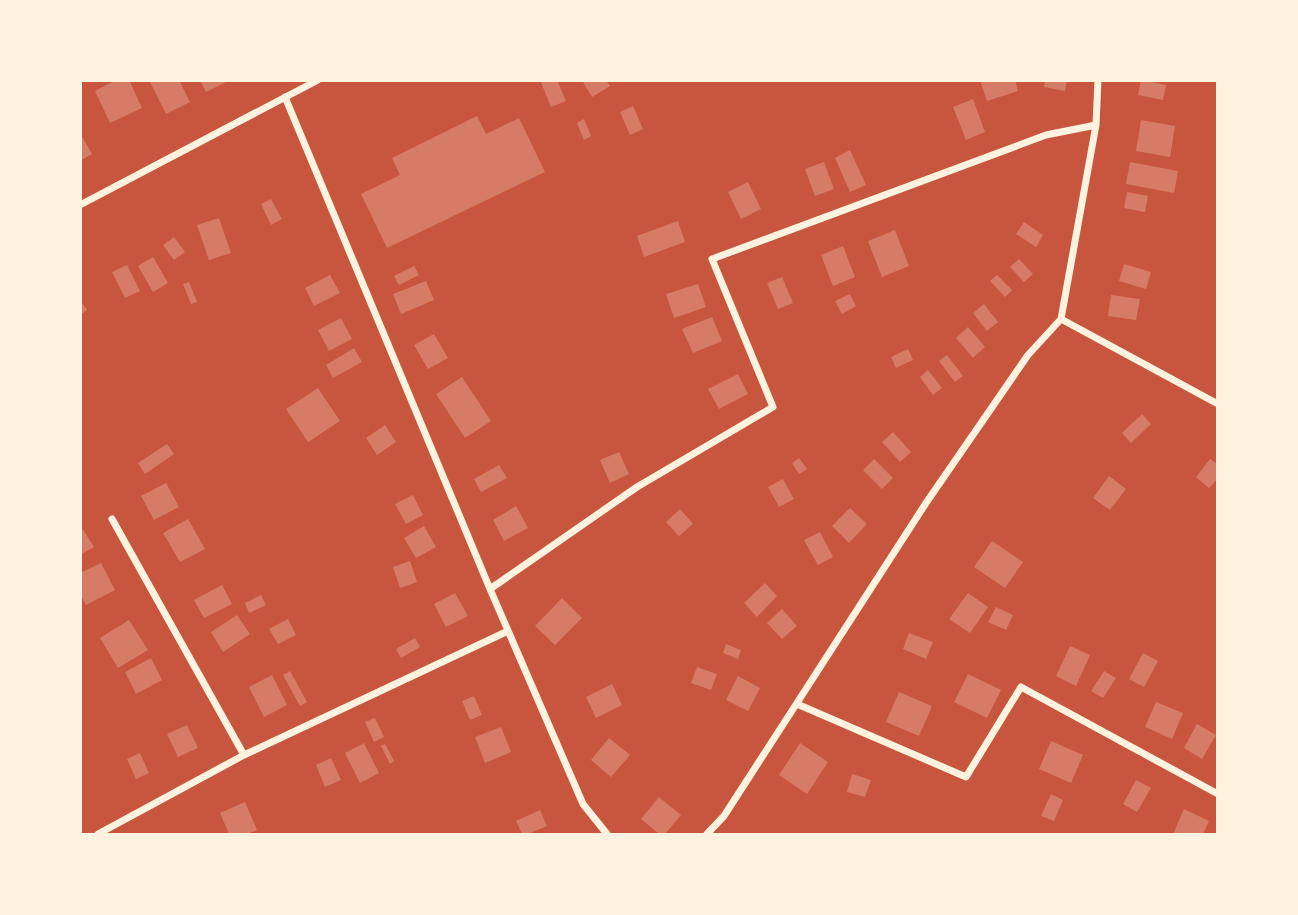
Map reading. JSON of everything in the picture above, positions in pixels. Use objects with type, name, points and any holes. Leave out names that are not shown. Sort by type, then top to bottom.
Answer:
[{"type":"street","points":[[80,205],[318,80]]},
{"type":"street","points":[[707,835],[724,816],[942,480],[1028,355],[1061,319],[1096,125],[1098,80]]},
{"type":"street","points":[[285,97],[490,589],[583,804],[607,835]]},
{"type":"street","points":[[490,589],[637,487],[773,407],[712,259],[1046,135],[1096,125]]},
{"type":"street","points":[[1061,319],[1217,404]]},
{"type":"street","points":[[112,519],[244,755]]},
{"type":"street","points":[[98,835],[244,755],[509,631]]},
{"type":"street","points":[[797,704],[966,777],[1021,687],[1217,794]]},
{"type":"building","points":[[116,80],[129,80],[142,108],[110,123],[95,91]]},
{"type":"building","points":[[149,80],[179,80],[190,102],[166,114]]},
{"type":"building","points":[[200,80],[230,80],[206,92]]},
{"type":"building","points":[[540,80],[557,80],[566,101],[551,107]]},
{"type":"building","points":[[582,80],[606,80],[610,86],[592,97]]},
{"type":"building","points":[[980,80],[1015,80],[1018,91],[987,101]]},
{"type":"building","points":[[1045,80],[1067,80],[1065,91],[1044,87]]},
{"type":"building","points":[[1141,80],[1166,85],[1163,100],[1138,95]]},
{"type":"building","points":[[973,99],[985,132],[966,140],[953,107]]},
{"type":"building","points":[[633,106],[643,129],[630,135],[620,112]]},
{"type":"building","points":[[477,116],[486,134],[519,118],[545,172],[387,248],[361,194],[400,175],[392,158]]},
{"type":"building","points":[[584,119],[591,136],[584,140],[577,123]]},
{"type":"building","points":[[1141,120],[1175,126],[1170,157],[1136,151]]},
{"type":"building","points":[[80,133],[92,154],[80,161]]},
{"type":"building","points":[[850,150],[866,185],[850,192],[835,158]]},
{"type":"building","points":[[824,162],[834,189],[815,196],[805,169]]},
{"type":"building","points":[[1130,162],[1178,171],[1174,193],[1126,184]]},
{"type":"building","points":[[748,182],[761,209],[741,219],[728,192]]},
{"type":"building","points":[[1127,192],[1148,196],[1145,212],[1124,208]]},
{"type":"building","points":[[271,199],[282,219],[271,225],[261,204]]},
{"type":"building","points":[[219,218],[231,253],[209,260],[197,225]]},
{"type":"building","points":[[678,221],[685,242],[644,257],[637,236]]},
{"type":"building","points":[[1024,222],[1043,235],[1036,247],[1016,234]]},
{"type":"building","points":[[895,230],[909,266],[882,277],[868,241]]},
{"type":"building","points":[[174,237],[185,252],[174,260],[163,245]]},
{"type":"building","points":[[843,246],[855,277],[833,286],[821,255]]},
{"type":"building","points":[[153,257],[168,283],[153,292],[138,266]]},
{"type":"building","points":[[1019,259],[1033,274],[1024,282],[1010,267]]},
{"type":"building","points":[[1124,264],[1151,272],[1146,289],[1119,281]]},
{"type":"building","points":[[127,265],[140,291],[125,298],[112,272]]},
{"type":"building","points":[[414,266],[419,275],[399,285],[394,276]]},
{"type":"building","points":[[330,275],[340,293],[314,306],[305,288]]},
{"type":"building","points":[[997,275],[1012,290],[1005,297],[990,281]]},
{"type":"building","points":[[782,277],[793,303],[778,309],[767,283]]},
{"type":"building","points":[[426,281],[434,300],[401,314],[393,294]]},
{"type":"building","points":[[189,282],[197,302],[191,304],[183,284]]},
{"type":"building","points":[[698,284],[706,307],[674,318],[666,294]]},
{"type":"building","points":[[850,294],[856,306],[842,314],[835,301]]},
{"type":"building","points":[[1111,295],[1140,299],[1136,320],[1108,316]]},
{"type":"building","points":[[80,300],[87,310],[80,315]]},
{"type":"building","points":[[984,304],[998,322],[987,331],[973,313]]},
{"type":"building","points":[[712,317],[722,341],[693,353],[682,329]]},
{"type":"building","points":[[341,318],[352,339],[329,351],[318,330]]},
{"type":"building","points":[[968,327],[985,347],[973,358],[956,338]]},
{"type":"building","points":[[434,334],[448,358],[428,369],[414,345]]},
{"type":"building","points":[[354,348],[362,362],[333,378],[326,365]]},
{"type":"building","points":[[908,349],[913,360],[896,368],[891,357]]},
{"type":"building","points":[[947,355],[963,376],[955,382],[939,361]]},
{"type":"building","points":[[928,370],[942,388],[933,395],[920,377]]},
{"type":"building","points":[[738,374],[748,394],[719,409],[708,389]]},
{"type":"building","points":[[462,377],[491,421],[465,438],[436,394]]},
{"type":"building","points":[[318,388],[340,421],[308,442],[286,409]]},
{"type":"building","points":[[1142,414],[1151,424],[1131,443],[1122,433]]},
{"type":"building","points":[[385,425],[396,442],[377,455],[366,438]]},
{"type":"building","points":[[893,432],[911,452],[900,462],[882,442]]},
{"type":"building","points":[[167,444],[174,454],[145,474],[138,463]]},
{"type":"building","points":[[619,452],[629,474],[610,483],[600,460]]},
{"type":"building","points":[[799,458],[807,469],[799,474],[792,463]]},
{"type":"building","points":[[874,459],[893,478],[882,489],[863,470]]},
{"type":"building","points":[[1210,459],[1218,465],[1218,478],[1209,488],[1196,477]]},
{"type":"building","points":[[499,465],[507,478],[481,492],[474,479]]},
{"type":"building","points":[[1109,476],[1126,489],[1110,510],[1093,498]]},
{"type":"building","points":[[783,479],[794,499],[779,507],[768,487]]},
{"type":"building","points":[[166,483],[179,507],[154,520],[141,496]]},
{"type":"building","points":[[413,495],[423,515],[406,524],[395,504]]},
{"type":"building","points":[[516,506],[528,528],[504,541],[493,520]]},
{"type":"building","points":[[850,508],[867,524],[849,543],[832,526]]},
{"type":"building","points":[[680,509],[693,524],[679,536],[666,522]]},
{"type":"building","points":[[188,519],[205,549],[180,562],[163,533]]},
{"type":"building","points":[[80,525],[94,547],[80,555]]},
{"type":"building","points":[[424,526],[436,547],[416,558],[404,538]]},
{"type":"building","points":[[820,532],[833,557],[818,565],[804,540]]},
{"type":"building","points":[[992,541],[1023,562],[1005,588],[974,567]]},
{"type":"building","points":[[410,561],[417,582],[400,588],[393,567]]},
{"type":"building","points":[[101,563],[115,590],[86,605],[80,594],[80,573]]},
{"type":"building","points":[[765,583],[777,596],[757,617],[744,603]]},
{"type":"building","points":[[222,585],[232,604],[204,618],[194,600]]},
{"type":"building","points":[[455,593],[468,616],[446,627],[434,604]]},
{"type":"building","points":[[968,593],[988,607],[970,633],[949,619]]},
{"type":"building","points":[[261,595],[266,605],[249,613],[245,603]]},
{"type":"building","points":[[562,598],[582,618],[555,645],[535,626]]},
{"type":"building","points":[[996,607],[1013,615],[1006,630],[988,622]]},
{"type":"building","points":[[782,609],[797,626],[782,639],[767,623]]},
{"type":"building","points":[[237,615],[250,634],[223,652],[211,632]]},
{"type":"building","points":[[288,619],[296,635],[278,644],[269,629]]},
{"type":"building","points":[[129,620],[148,650],[118,668],[100,638]]},
{"type":"building","points":[[909,633],[933,642],[926,659],[903,649]]},
{"type":"building","points":[[415,638],[420,647],[401,658],[396,649]]},
{"type":"building","points":[[726,644],[741,650],[738,659],[723,653]]},
{"type":"building","points":[[1070,646],[1090,655],[1076,686],[1056,676]]},
{"type":"building","points":[[1143,653],[1158,661],[1144,687],[1129,679]]},
{"type":"building","points":[[151,658],[162,680],[136,694],[125,672]]},
{"type":"building","points":[[697,667],[717,674],[711,690],[691,683]]},
{"type":"building","points":[[290,671],[307,702],[300,706],[283,675]]},
{"type":"building","points":[[1104,671],[1116,678],[1103,698],[1091,691]]},
{"type":"building","points":[[968,674],[1001,690],[987,718],[954,702]]},
{"type":"building","points":[[272,675],[287,705],[264,717],[249,687]]},
{"type":"building","points":[[738,676],[760,688],[748,711],[726,700]]},
{"type":"building","points":[[612,684],[622,705],[596,718],[586,697]]},
{"type":"building","points":[[899,692],[932,706],[919,736],[886,722]]},
{"type":"building","points":[[474,696],[482,715],[470,720],[462,701]]},
{"type":"building","points":[[1156,702],[1183,713],[1172,739],[1145,727]]},
{"type":"building","points":[[375,718],[384,737],[374,742],[365,722]]},
{"type":"building","points":[[1197,724],[1216,735],[1202,759],[1184,748]]},
{"type":"building","points":[[187,725],[198,748],[178,757],[167,734]]},
{"type":"building","points":[[501,727],[511,752],[485,763],[475,737]]},
{"type":"building","points":[[609,738],[630,755],[611,777],[591,760]]},
{"type":"building","points":[[1051,741],[1083,755],[1071,783],[1039,769]]},
{"type":"building","points":[[364,743],[379,773],[360,783],[345,753]]},
{"type":"building","points":[[800,743],[828,762],[807,794],[779,775]]},
{"type":"building","points":[[385,744],[394,761],[390,764],[381,746]]},
{"type":"building","points":[[140,753],[149,773],[136,779],[127,759]]},
{"type":"building","points":[[331,758],[341,780],[325,787],[316,765]]},
{"type":"building","points":[[852,774],[871,780],[865,797],[847,792]]},
{"type":"building","points":[[1136,780],[1151,788],[1137,812],[1123,804]]},
{"type":"building","points":[[1051,794],[1063,800],[1054,821],[1041,816]]},
{"type":"building","points":[[659,797],[681,815],[665,834],[659,834],[641,819]]},
{"type":"building","points":[[245,802],[257,830],[247,834],[229,834],[220,813]]},
{"type":"building","points":[[1184,809],[1209,821],[1203,834],[1173,834]]},
{"type":"building","points":[[540,810],[547,826],[522,834],[516,821]]}]
